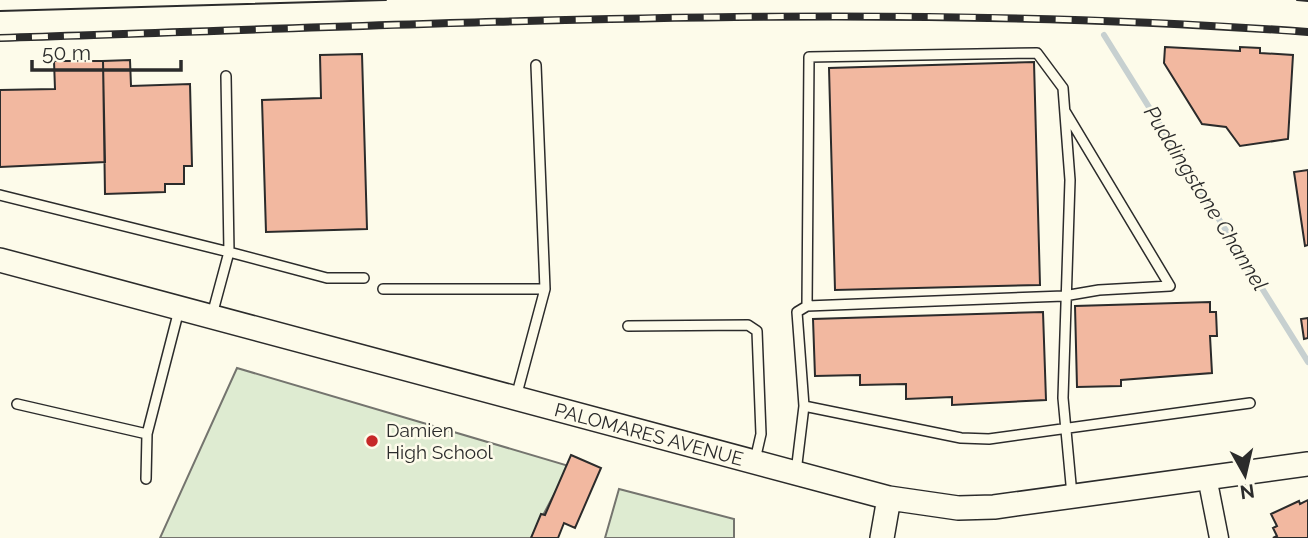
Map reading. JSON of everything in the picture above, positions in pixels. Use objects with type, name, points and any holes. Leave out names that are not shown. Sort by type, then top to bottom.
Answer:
[{"type":"street","name":"PALOMARES AVENUE","points":[[0,260],[889,498],[958,508],[994,508],[1308,464]]},
{"type":"street","points":[[1207,477],[1219,538]]},
{"type":"street","points":[[882,538],[889,498]]},
{"type":"lane","points":[[807,306],[809,57],[1037,53],[1063,88],[1065,111],[1070,180],[1065,296],[1064,431],[1072,496]]},
{"type":"lane","points":[[516,398],[545,289],[536,65]]},
{"type":"lane","points":[[212,317],[229,252],[226,76]]},
{"type":"lane","points":[[796,472],[804,406],[797,312],[807,306],[1065,296],[1099,290],[1170,286],[1065,111]]},
{"type":"lane","points":[[0,195],[327,278],[364,278]]},
{"type":"lane","points":[[383,289],[545,289]]},
{"type":"lane","points":[[146,479],[147,435],[179,308]]},
{"type":"lane","points":[[628,326],[748,325],[757,331],[761,434],[755,462]]},
{"type":"lane","points":[[804,406],[961,438],[989,439],[1064,431],[1250,403]]},
{"type":"lane","points":[[17,404],[147,435]]},
{"type":"green space","name":"Damien High School","points":[[237,368],[569,466],[531,538],[160,538]]},
{"type":"green space","points":[[619,489],[734,519],[734,538],[605,538]]},
{"type":"building","points":[[1165,47],[1240,51],[1240,47],[1260,48],[1260,53],[1293,55],[1288,139],[1240,146],[1226,127],[1202,124],[1164,63]]},
{"type":"building","points":[[362,54],[367,229],[266,232],[262,100],[321,98],[320,55]]},
{"type":"building","points":[[130,60],[131,86],[190,84],[192,166],[184,166],[184,184],[165,184],[165,192],[105,194],[103,61]]},
{"type":"building","points":[[54,61],[103,61],[105,162],[0,167],[0,90],[55,89]]},
{"type":"building","points":[[1034,62],[1040,285],[835,290],[829,68]]},
{"type":"building","points":[[1308,170],[1308,245],[1305,246],[1294,172]]},
{"type":"building","points":[[1210,302],[1210,312],[1216,312],[1217,336],[1210,336],[1212,373],[1121,380],[1121,386],[1077,387],[1075,306]]},
{"type":"building","points":[[1043,312],[1046,400],[952,405],[952,397],[906,399],[906,384],[860,385],[860,375],[815,376],[813,319]]},
{"type":"building","points":[[1308,318],[1308,338],[1304,339],[1301,319]]},
{"type":"building","points":[[571,455],[601,468],[575,528],[564,523],[558,538],[531,538],[541,514],[545,515]]},
{"type":"building","points":[[1308,500],[1308,538],[1273,538],[1277,536],[1273,528],[1277,526],[1271,514],[1299,501],[1300,504]]},
{"type":"waterway","name":"Puddingstone Channel","points":[[1104,35],[1308,362]]},
{"type":"tram line","points":[[0,11],[386,0]]},
{"type":"tram line","points":[[1297,0],[1308,1]]},
{"type":"railway","points":[[0,38],[490,22],[818,16],[1145,23],[1308,32]]},
{"type":"place","name":"Damien High School","points":[[372,441]]}]
